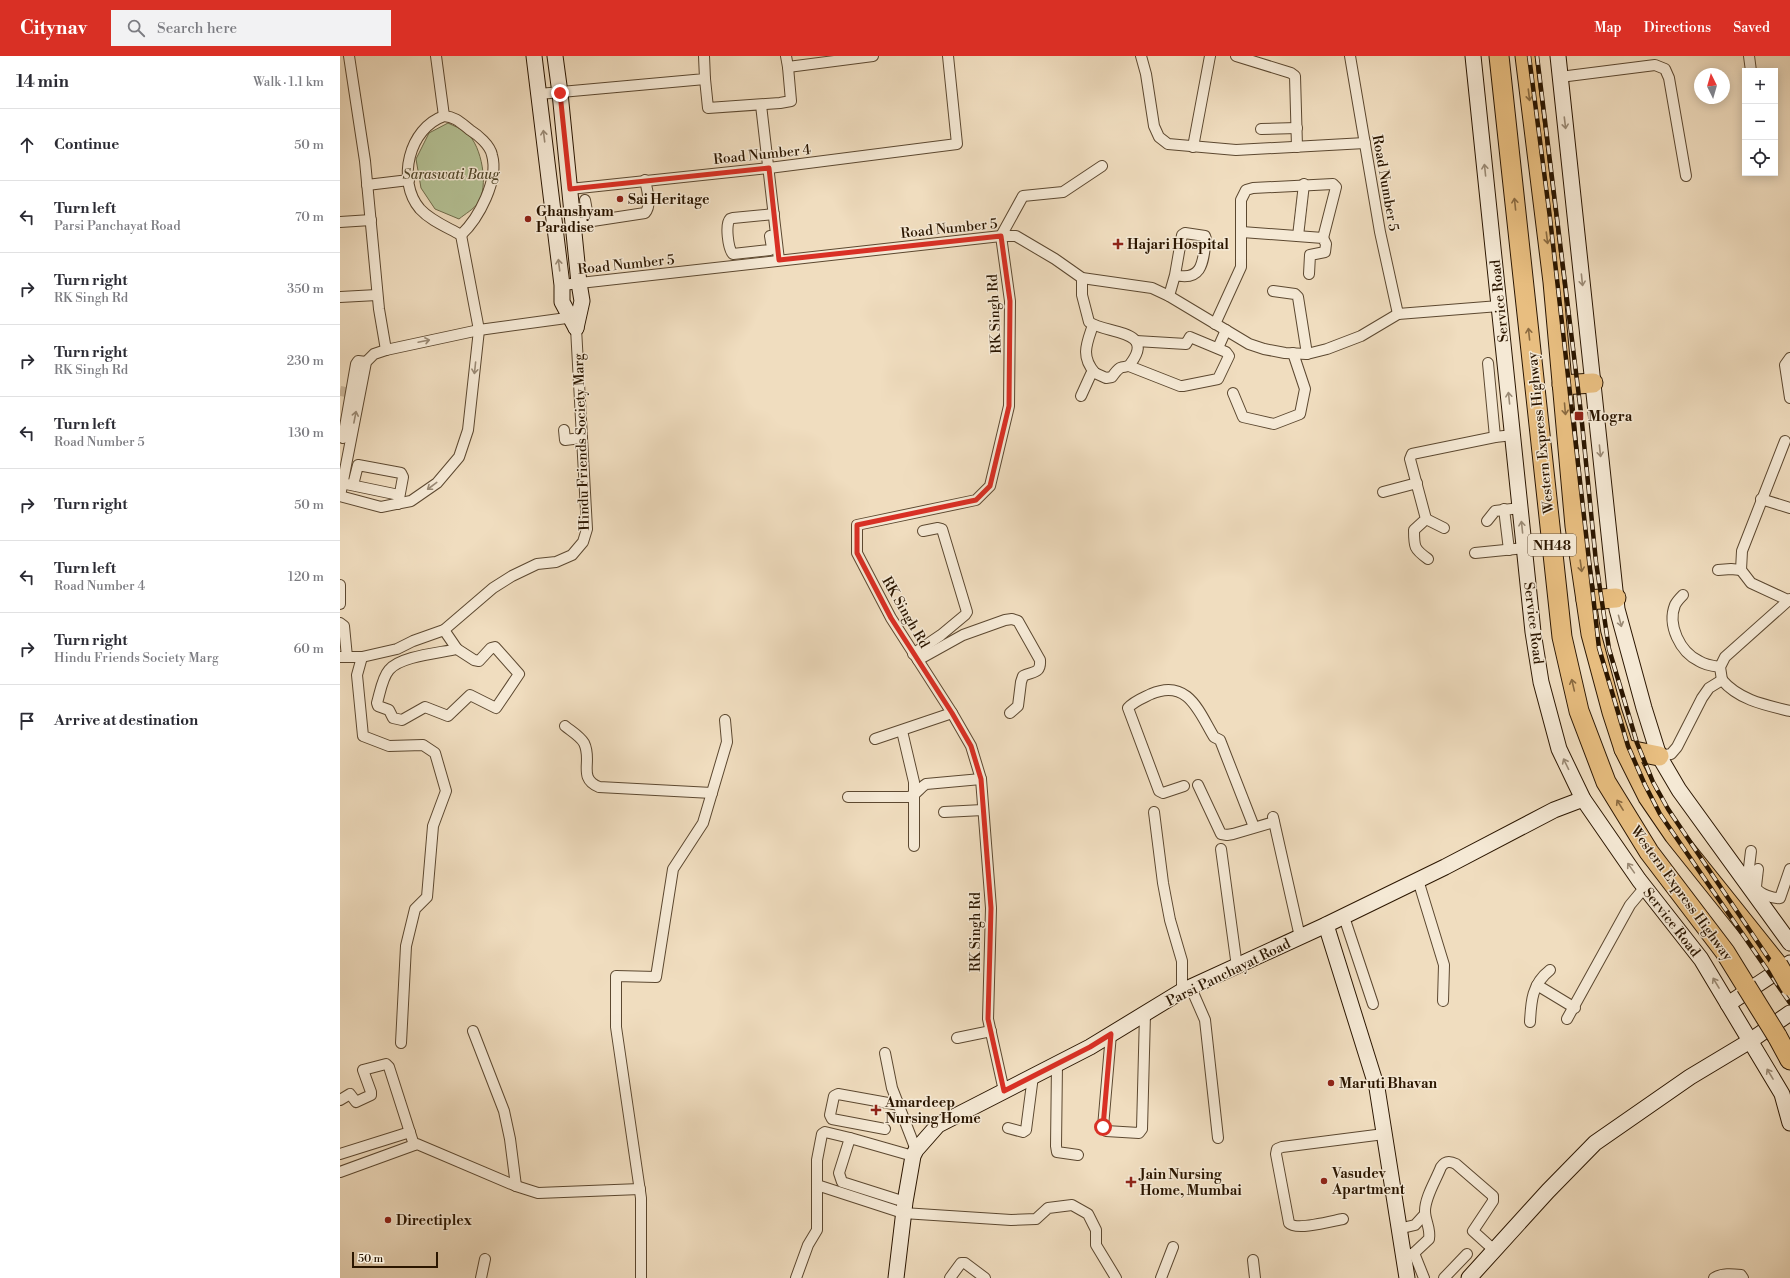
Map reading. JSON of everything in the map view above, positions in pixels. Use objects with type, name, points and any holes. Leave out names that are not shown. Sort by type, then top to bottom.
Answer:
[{"type":"highway","name":"Western Express Highway","points":[[1499,56],[1562,637],[1579,711],[1606,782],[1649,852],[1725,952],[1777,1036],[1790,1060]]},
{"type":"highway","name":"Western Express Highway","points":[[1525,56],[1553,282],[1575,526],[1593,641],[1612,712],[1624,749],[1648,797],[1674,835],[1784,964],[1790,986]]},
{"type":"highway","points":[[1562,385],[1593,383]]},
{"type":"highway","points":[[1586,600],[1616,598]]},
{"type":"highway","points":[[1624,749],[1659,756]]},
{"type":"street","points":[[349,56],[365,161],[378,295],[386,350]]},
{"type":"street","points":[[436,56],[444,116]]},
{"type":"street","name":"Hindu Friends Society Marg","points":[[534,56],[562,285],[562,302],[575,321]]},
{"type":"street","name":"Hindu Friends Society Marg","points":[[343,657],[362,657],[397,649],[413,641],[444,630],[493,588],[512,576],[537,564],[556,562],[572,555],[583,542],[587,529],[575,321],[582,301],[578,283],[560,93],[554,56]]},
{"type":"street","points":[[704,56],[708,108],[761,105],[791,101],[786,56]]},
{"type":"street","points":[[788,67],[807,60],[873,56]]},
{"type":"street","name":"Road Number 4","points":[[570,189],[769,168],[957,144],[948,56]]},
{"type":"street","points":[[1141,56],[1146,74],[1154,126],[1159,137],[1168,144],[1236,150],[1365,143]]},
{"type":"street","points":[[1193,147],[1210,56]]},
{"type":"street","points":[[1236,56],[1294,74],[1296,81],[1297,146]]},
{"type":"street","name":"Road Number 5","points":[[1350,56],[1380,232],[1398,314]]},
{"type":"street","name":"Service Road","points":[[1473,56],[1533,632],[1541,682],[1559,749],[1583,800],[1645,887],[1701,959],[1782,1094],[1790,1123]]},
{"type":"street","points":[[1558,56],[1617,609],[1632,666],[1659,756],[1679,790],[1752,889],[1775,917],[1790,943]]},
{"type":"street","points":[[1749,56],[1751,68]]},
{"type":"street","points":[[1560,77],[1655,65],[1665,69],[1669,78],[1686,176]]},
{"type":"street","points":[[539,94],[705,79]]},
{"type":"street","points":[[761,105],[769,168],[771,214],[771,250],[731,253],[728,221],[733,218],[771,214]]},
{"type":"street","points":[[444,116],[454,117],[479,137],[492,154],[490,190],[475,220],[461,235],[430,219],[419,208],[411,191],[409,180],[409,159],[416,142],[427,126],[435,119],[444,116]]},
{"type":"street","points":[[1261,129],[1297,128]]},
{"type":"street","points":[[1001,236],[1023,196],[1064,192],[1102,166]]},
{"type":"street","points":[[367,185],[409,180]]},
{"type":"street","points":[[573,224],[645,213],[648,211],[649,204],[645,180]]},
{"type":"street","points":[[1216,324],[1240,273],[1242,200],[1246,190],[1253,188],[1328,183],[1333,184],[1336,187],[1323,238],[1326,244],[1325,252],[1310,255],[1309,274]]},
{"type":"street","points":[[1298,236],[1304,184]]},
{"type":"street","points":[[585,200],[589,222]]},
{"type":"street","points":[[771,214],[779,260]]},
{"type":"street","points":[[340,222],[370,220]]},
{"type":"street","points":[[1242,232],[1323,238]]},
{"type":"street","points":[[1168,296],[1176,275],[1182,235],[1185,233],[1205,236],[1206,239],[1201,268],[1193,276],[1182,277],[1176,275]]},
{"type":"street","points":[[348,484],[411,502],[437,483],[459,457],[468,430],[479,330],[461,235]]},
{"type":"street","name":"Road Number 5","points":[[562,285],[1001,236],[1016,236],[1055,259],[1082,278],[1152,288],[1249,344],[1264,349],[1307,354],[1328,349],[1361,336],[1398,314],[1500,306]]},
{"type":"street","name":"RK Singh Rd","points":[[1001,236],[1010,301],[1009,406],[990,486],[976,500],[857,525],[857,553],[891,618],[952,713],[971,746],[981,779],[991,908],[988,1019],[1004,1091]]},
{"type":"street","points":[[751,252],[752,264]]},
{"type":"street","points":[[1082,278],[1082,295],[1087,317],[1093,325],[1130,335],[1136,341],[1138,348],[1129,366]]},
{"type":"street","points":[[1273,291],[1295,294],[1298,297],[1307,354]]},
{"type":"street","points":[[340,297],[378,295]]},
{"type":"street","points":[[343,438],[354,393],[366,362],[374,354],[386,350],[479,330],[575,321]]},
{"type":"street","points":[[1093,325],[1085,352],[1087,360],[1095,373],[1106,378],[1112,377],[1119,369],[1129,366],[1180,386],[1215,381],[1220,378],[1228,356],[1228,353],[1190,337],[1186,344],[1136,341]]},
{"type":"street","points":[[1218,348],[1226,330]]},
{"type":"street","points":[[1233,393],[1243,417],[1274,424],[1300,414],[1305,389],[1293,353]]},
{"type":"street","points":[[1790,358],[1785,365],[1790,398]]},
{"type":"street","points":[[1488,363],[1495,436]]},
{"type":"street","points":[[1081,396],[1089,377],[1095,373]]},
{"type":"street","points":[[348,484],[354,393]]},
{"type":"street","points":[[1444,528],[1426,519],[1410,459],[1412,454],[1495,436],[1513,435]]},
{"type":"street","points":[[565,440],[582,438]]},
{"type":"street","points":[[1784,441],[1742,551],[1741,570],[1751,583],[1790,600],[1725,657],[1720,667],[1722,680],[1729,688],[1744,698],[1790,711]]},
{"type":"street","points":[[358,465],[401,473],[403,477],[398,499],[381,507],[340,496],[358,465]]},
{"type":"street","points":[[1383,492],[1417,483]]},
{"type":"street","points":[[1761,499],[1790,508]]},
{"type":"street","points":[[1487,521],[1495,511],[1520,508]]},
{"type":"street","points":[[1504,509],[1509,550]]},
{"type":"street","points":[[1426,519],[1414,530],[1414,546],[1417,551],[1428,559]]},
{"type":"street","points":[[916,657],[967,612],[942,530],[938,528],[923,531]]},
{"type":"street","points":[[1475,553],[1525,548]]},
{"type":"street","points":[[1718,570],[1741,570]]},
{"type":"street","points":[[340,585],[340,604]]},
{"type":"street","points":[[1683,595],[1677,602],[1674,610],[1674,624],[1679,641],[1690,656],[1699,662],[1720,667]]},
{"type":"street","points":[[916,657],[963,635],[1005,620],[1012,619],[1018,621],[1040,660],[1040,668],[1039,670],[1023,676],[1018,706],[1010,713]]},
{"type":"street","points":[[340,623],[344,626],[343,657]]},
{"type":"street","points":[[444,630],[457,649],[476,661],[481,660],[491,648],[495,648],[519,672],[496,708],[470,695],[448,716],[428,707],[423,708],[405,720],[396,719],[389,710],[379,708],[377,703],[389,669],[400,661],[457,649]]},
{"type":"street","points":[[397,649],[400,661]]},
{"type":"street","points":[[362,657],[357,675],[363,736],[389,746],[423,745],[435,753],[446,791],[433,826],[427,897],[415,909],[406,946],[400,1043]]},
{"type":"street","points":[[1659,756],[1671,754],[1677,747],[1702,698],[1709,688],[1722,680]]},
{"type":"street","points":[[1184,786],[1164,793],[1159,791],[1128,708],[1132,703],[1160,690],[1182,693],[1192,700],[1214,737],[1220,740],[1254,827]]},
{"type":"street","points":[[876,740],[952,713]]},
{"type":"street","points":[[641,1278],[640,1189],[616,1028],[616,976],[656,978],[673,869],[703,823],[727,742],[725,720]]},
{"type":"street","points":[[565,726],[584,743],[588,756],[586,775],[591,784],[599,787],[712,793]]},
{"type":"street","points":[[902,731],[911,762],[915,794],[914,846]]},
{"type":"street","points":[[848,797],[908,797],[915,794],[921,786],[926,784],[981,779]]},
{"type":"street","points":[[1198,785],[1221,834],[1234,834],[1274,820],[1300,938]]},
{"type":"street","name":"Parsi Panchayat Road","points":[[915,1153],[938,1125],[1057,1064],[1187,990],[1300,938],[1418,880],[1554,810],[1583,800]]},
{"type":"street","points":[[944,812],[983,810]]},
{"type":"street","points":[[1154,812],[1163,883],[1170,920],[1182,961],[1187,990],[1205,1020],[1218,1138]]},
{"type":"street","points":[[1221,849],[1237,967]]},
{"type":"street","points":[[1751,851],[1752,889]]},
{"type":"street","points":[[1752,889],[1758,869]]},
{"type":"street","points":[[1752,889],[1776,898],[1780,898],[1790,869]]},
{"type":"street","points":[[1418,880],[1444,965],[1443,1001]]},
{"type":"street","points":[[1567,1019],[1630,905],[1645,887]]},
{"type":"street","points":[[1344,916],[1373,1004]]},
{"type":"street","points":[[1775,917],[1790,930]]},
{"type":"street","points":[[1326,925],[1377,1088],[1398,1229],[1408,1256],[1424,1278]]},
{"type":"street","points":[[1728,1004],[1784,964]]},
{"type":"street","points":[[1530,1022],[1531,999],[1544,974],[1550,970]]},
{"type":"street","points":[[1537,985],[1574,1008]]},
{"type":"street","points":[[1444,1278],[1466,1255],[1474,1273],[1595,1143],[1690,1077],[1750,1041],[1790,1013]]},
{"type":"street","points":[[1111,1034],[1103,1127],[1106,1131],[1139,1133],[1142,1129],[1145,1014]]},
{"type":"street","points":[[957,1038],[991,1031]]},
{"type":"street","points":[[473,1032],[504,1111],[510,1139],[516,1186]]},
{"type":"street","points":[[885,1053],[888,1069],[915,1153],[904,1208],[896,1278]]},
{"type":"street","points":[[340,1100],[350,1094],[356,1102],[371,1095],[363,1070],[386,1064],[389,1067],[414,1145]]},
{"type":"street","points":[[1057,1064],[1057,1152],[1078,1155]]},
{"type":"street","points":[[1008,1128],[1023,1132],[1026,1130],[1033,1076]]},
{"type":"street","points":[[885,1129],[832,1118],[830,1115],[834,1096],[838,1094],[899,1105]]},
{"type":"street","points":[[340,1154],[410,1132]]},
{"type":"street","points":[[796,1278],[808,1245],[818,1230],[817,1158],[822,1134],[825,1132],[915,1153]]},
{"type":"street","points":[[1343,1219],[1299,1227],[1289,1223],[1276,1154],[1278,1149],[1282,1147],[1384,1134]]},
{"type":"street","points":[[850,1138],[839,1173],[842,1182],[904,1208]]},
{"type":"street","points":[[340,1172],[414,1145],[420,1145],[516,1186],[538,1193],[640,1189]]},
{"type":"street","points":[[366,1147],[371,1161]]},
{"type":"street","points":[[1407,1278],[1408,1256],[1429,1237],[1425,1214],[1426,1205],[1443,1164],[1449,1161],[1456,1164],[1493,1196],[1493,1201],[1473,1231],[1494,1250]]},
{"type":"street","points":[[817,1185],[904,1208],[1011,1220],[1036,1219],[1048,1208],[1072,1205],[1088,1214],[1096,1230],[1096,1245],[1116,1278]]},
{"type":"street","points":[[1398,1229],[1415,1225],[1425,1214]]},
{"type":"street","points":[[1161,1278],[1173,1247]]},
{"type":"street","points":[[481,1278],[485,1259]]},
{"type":"street","points":[[1253,1260],[1255,1278]]},
{"type":"street","points":[[950,1278],[961,1263],[965,1263],[986,1278]]},
{"type":"street","points":[[1714,1278],[1719,1275],[1734,1274],[1741,1275],[1743,1278]]},
{"type":"green space","name":"Saraswati Baug","points":[[448,123],[467,133],[472,139],[477,147],[482,167],[483,187],[478,203],[459,219],[435,209],[421,188],[416,159],[429,133]]},
{"type":"tunnel","points":[[340,391],[350,393]]},
{"type":"railway","points":[[1529,56],[1550,218],[1599,648],[1628,746],[1645,785],[1660,814],[1790,1003]]},
{"type":"railway","points":[[1537,56],[1581,413],[1596,562],[1609,649],[1637,743],[1653,782],[1668,809],[1790,990]]},
{"type":"place","name":"Sai Heritage","points":[[620,199]]},
{"type":"place","name":"Ghanshyam Paradise","points":[[528,219]]},
{"type":"place","name":"Hajari Hospital","points":[[1118,244]]},
{"type":"place","name":"Mogra","points":[[1579,416]]},
{"type":"place","name":"Maruti Bhavan","points":[[1331,1083]]},
{"type":"place","name":"Amardeep Nursing Home","points":[[876,1110]]},
{"type":"place","name":"Vasudev Apartment","points":[[1324,1181]]},
{"type":"place","name":"Jain Nursing Home, Mumbai","points":[[1131,1182]]},
{"type":"place","name":"Directiplex","points":[[388,1220]]},
{"type":"route","points":[[560,93],[570,189],[769,168],[779,260],[1001,236],[1010,301],[1009,406],[990,486],[976,500],[857,525],[857,553],[891,618],[952,713],[971,746],[981,779],[991,908],[988,1019],[1004,1091],[1090,1047],[1111,1034],[1103,1127]]}]
